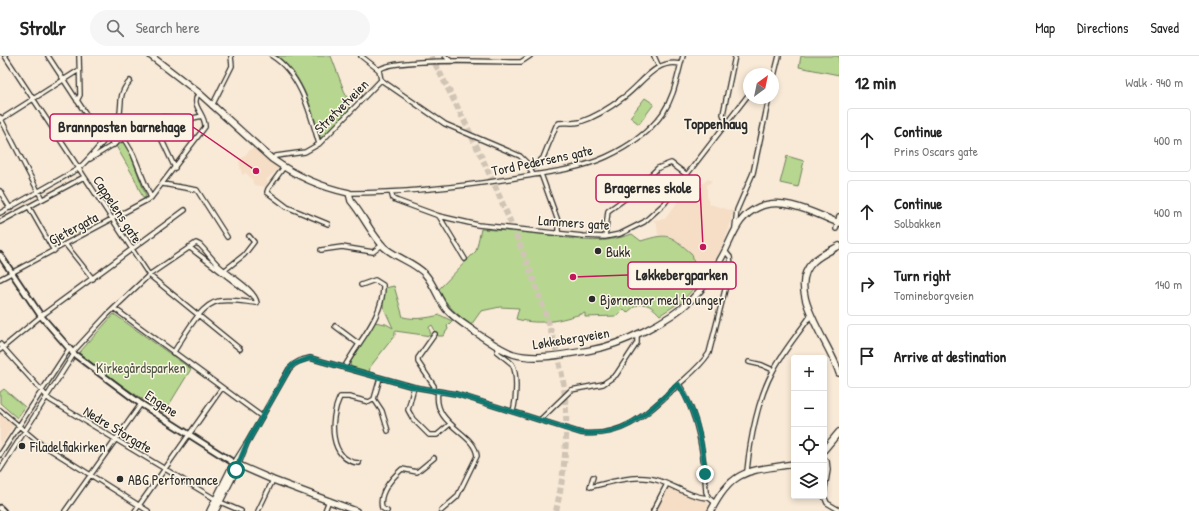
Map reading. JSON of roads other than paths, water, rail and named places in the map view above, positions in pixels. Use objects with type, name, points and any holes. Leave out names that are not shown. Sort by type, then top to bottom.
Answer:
[{"type":"main road","points":[[151,56],[198,93],[272,159],[318,185],[349,193]]},
{"type":"main road","name":"Løkkebergveien","points":[[349,193],[351,201],[382,245],[425,274],[446,309],[461,322],[500,347],[517,355],[543,356],[606,347],[637,335],[676,311],[692,299],[709,278],[725,251],[735,227],[750,212],[772,204],[792,206],[838,223]]},
{"type":"main road","points":[[839,246],[817,258],[810,265],[804,277],[804,298],[811,315],[831,352],[839,373]]},
{"type":"main road","points":[[827,446],[839,432]]},
{"type":"main road","points":[[210,511],[236,465]]},
{"type":"main road","name":"Engene","points":[[236,465],[356,511]]},
{"type":"main road","points":[[711,511],[726,487],[747,472],[791,465]]},
{"type":"main road","points":[[215,511],[217,501]]},
{"type":"street","name":"Cappelens gate","points":[[5,56],[149,275],[240,349]]},
{"type":"street","points":[[48,56],[63,80],[105,138],[114,145]]},
{"type":"street","points":[[77,100],[80,95],[78,56]]},
{"type":"street","points":[[212,106],[232,66],[231,56]]},
{"type":"street","points":[[272,56],[288,69],[299,87],[319,144]]},
{"type":"street","points":[[362,56],[379,70]]},
{"type":"street","points":[[445,56],[450,61]]},
{"type":"street","name":"Strøtvetveien","points":[[272,159],[276,156],[305,152],[319,144],[381,80],[379,70],[388,65],[450,61],[521,62],[530,56]]},
{"type":"street","points":[[654,56],[659,67]]},
{"type":"street","name":"Tord Pedersens gate","points":[[349,193],[391,192],[485,184],[533,176],[591,163],[606,157],[638,138],[652,126],[671,100],[683,56]]},
{"type":"street","points":[[726,122],[723,114],[735,56]]},
{"type":"street","points":[[776,68],[779,56]]},
{"type":"street","points":[[531,169],[543,158],[556,126],[559,123],[580,122],[608,108],[625,96],[659,67],[671,63],[680,64]]},
{"type":"street","points":[[42,200],[1,119],[79,70]]},
{"type":"street","points":[[381,80],[445,124],[512,152],[525,160],[531,169],[533,176]]},
{"type":"street","points":[[0,213],[78,169],[88,160],[119,120],[123,90],[130,81]]},
{"type":"street","name":"Gjetergata","points":[[0,279],[66,245],[151,198],[205,127],[202,116],[195,103],[195,98],[198,93]]},
{"type":"street","name":"Lammers gate","points":[[391,192],[393,199],[398,201],[439,216],[478,225],[605,237],[620,234],[644,222],[665,203],[743,101]]},
{"type":"street","points":[[735,227],[737,210],[753,173],[768,104]]},
{"type":"street","points":[[88,160],[158,116],[189,119],[202,116]]},
{"type":"street","points":[[152,119],[175,168]]},
{"type":"street","points":[[124,138],[133,154],[151,198]]},
{"type":"street","points":[[605,237],[608,211],[630,195],[658,168],[671,163],[687,175]]},
{"type":"street","points":[[284,167],[267,192],[287,207],[328,224]]},
{"type":"street","points":[[541,174],[558,222],[558,232]]},
{"type":"street","points":[[0,222],[84,177]]},
{"type":"street","points":[[163,184],[197,190],[227,237]]},
{"type":"street","points":[[0,191],[10,208]]},
{"type":"street","points":[[29,207],[54,251]]},
{"type":"street","points":[[1,347],[185,210]]},
{"type":"street","points":[[439,216],[465,259]]},
{"type":"street","points":[[836,229],[839,216]]},
{"type":"street","points":[[225,270],[244,255],[254,242],[249,236]]},
{"type":"street","points":[[0,455],[41,390],[72,352],[108,314],[115,309],[149,275],[196,243],[200,245],[218,265],[254,297],[256,303],[220,301],[208,305],[199,315],[173,353]]},
{"type":"street","points":[[66,245],[92,279]]},
{"type":"street","points":[[322,250],[342,247],[373,252],[382,245]]},
{"type":"street","points":[[189,247],[254,297]]},
{"type":"street","points":[[236,465],[240,452],[247,443],[261,416],[294,364],[310,358],[414,387],[456,394],[581,433],[598,435],[612,432],[639,419],[704,360],[709,353],[731,266],[730,257],[725,251]]},
{"type":"street","name":"Engene","points":[[0,254],[41,316],[72,352],[141,404],[236,465]]},
{"type":"street","points":[[344,368],[374,319],[380,306],[383,285],[375,280],[360,284]]},
{"type":"street","points":[[115,309],[173,353],[261,416]]},
{"type":"street","points":[[747,472],[760,402],[773,370],[811,315]]},
{"type":"street","points":[[335,326],[359,344]]},
{"type":"street","points":[[434,334],[418,358],[418,362],[434,386],[436,391],[437,406],[450,424],[471,444],[477,456],[457,497],[441,511]]},
{"type":"street","points":[[540,420],[571,390],[603,384],[616,375],[638,343],[637,335]]},
{"type":"street","name":"Nedre Storgate","points":[[1,347],[50,400],[217,501],[241,511]]},
{"type":"street","points":[[500,347],[498,352],[511,364],[514,370],[515,404],[513,411]]},
{"type":"street","points":[[0,470],[47,396],[72,352]]},
{"type":"street","points":[[749,362],[762,365],[773,370]]},
{"type":"street","points":[[359,464],[352,463],[343,457],[336,446],[334,437],[334,414],[340,397],[349,397],[369,402],[374,398],[380,378]]},
{"type":"street","points":[[678,384],[685,394],[702,444],[706,492],[709,498],[715,503]]},
{"type":"street","points":[[414,387],[408,410],[425,432],[429,435],[437,435],[450,424]]},
{"type":"street","points":[[135,511],[222,388]]},
{"type":"street","points":[[374,398],[382,411],[388,431]]},
{"type":"street","points":[[65,511],[141,404]]},
{"type":"street","points":[[0,410],[38,442],[148,511]]},
{"type":"street","points":[[387,511],[382,508],[382,498],[392,477],[402,469],[417,472],[434,458]]},
{"type":"street","points":[[827,461],[827,476]]},
{"type":"street","points":[[593,477],[590,487],[635,477],[646,477],[667,484],[694,497],[709,498]]},
{"type":"street","points":[[258,511],[274,480]]},
{"type":"street","points":[[653,511],[667,484]]},
{"type":"street","points":[[826,499],[827,503],[839,510]]},
{"type":"street","points":[[325,511],[329,500]]},
{"type":"street","points":[[0,508],[3,511]]},
{"type":"tunnel","points":[[431,56],[500,197],[538,293],[554,342],[562,375],[566,409],[566,443],[556,511]]},
{"type":"place","name":"Brannposten barnehage","points":[[256,171]]},
{"type":"place","name":"Bragernes skole","points":[[703,247]]},
{"type":"place","name":"Bukk","points":[[598,251]]},
{"type":"place","name":"Løkkebergparken","points":[[573,277]]},
{"type":"place","name":"Bjørnemor med to unger","points":[[592,299]]},
{"type":"place","name":"Filadelfiakirken","points":[[22,446]]},
{"type":"place","name":"ABG Performance","points":[[120,479]]},
{"type":"district","name":"Toppenhaug","points":[[716,123]]},
{"type":"park label","name":"Kirkegårdsparken","points":[[141,367]]}]
